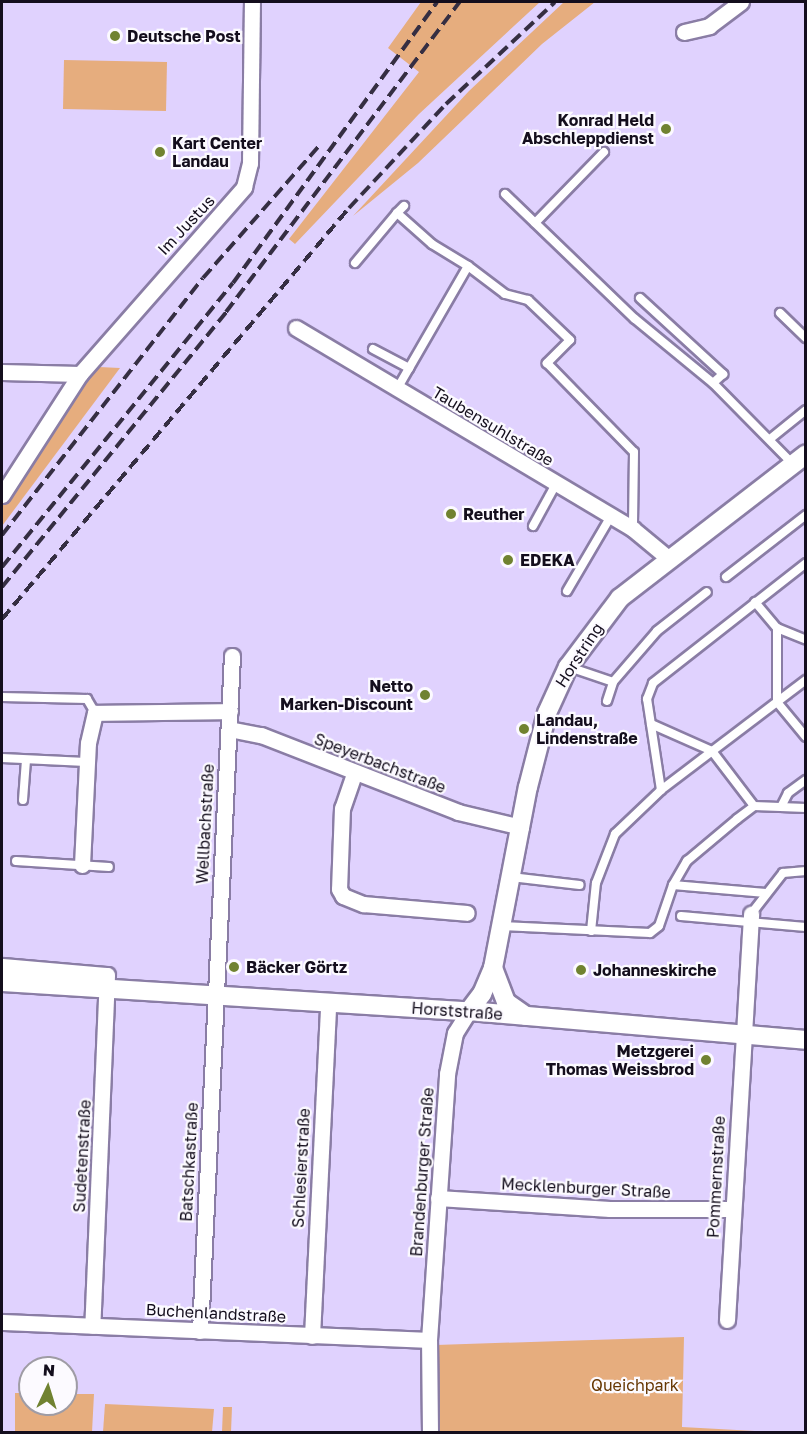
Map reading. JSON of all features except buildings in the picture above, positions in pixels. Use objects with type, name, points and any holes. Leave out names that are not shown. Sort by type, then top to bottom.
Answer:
[{"type":"street","name":"Im Justus","points":[[2,495],[18,466],[80,374],[244,187],[250,163],[252,2]]},
{"type":"street","points":[[684,32],[709,26],[741,2]]},
{"type":"street","name":"Taubensuhlstraße","points":[[296,328],[633,529],[668,558]]},
{"type":"street","points":[[2,372],[80,374]]},
{"type":"street","name":"Horstring","points":[[469,1011],[482,994],[493,968],[542,729],[568,667],[610,608],[668,558],[799,459]]},
{"type":"street","points":[[2,468],[18,466]]},
{"type":"street","name":"Wellbachstraße","points":[[214,994],[232,656]]},
{"type":"street","points":[[82,866],[86,762],[94,714],[230,711]]},
{"type":"street","name":"Speyerbachstraße","points":[[229,729],[261,735],[354,774],[458,812],[521,826]]},
{"type":"street","points":[[354,774],[342,807],[339,889],[343,896],[363,904],[467,913]]},
{"type":"street","name":"Pommernstraße","points":[[727,1320],[749,918]]},
{"type":"street","points":[[493,968],[506,1002],[526,1016]]},
{"type":"street","name":"Horststraße","points":[[4,983],[107,975],[108,989]]},
{"type":"street","name":"Horststraße","points":[[4,983],[70,996],[108,989],[214,994],[469,1011],[806,1040]]},
{"type":"street","name":"Sudetenstraße","points":[[92,1326],[108,989]]},
{"type":"street","name":"Batschkastraße","points":[[200,1330],[214,994]]},
{"type":"street","name":"Schlesierstraße","points":[[312,1336],[328,1003]]},
{"type":"street","name":"Brandenburger Straße","points":[[430,1432],[429,1340],[450,1049],[457,1027],[469,1011]]},
{"type":"street","name":"Mecklenburger Straße","points":[[438,1198],[610,1209],[732,1209]]},
{"type":"street","name":"Buchenlandstraße","points":[[2,1322],[429,1340]]},
{"type":"lane","points":[[535,223],[604,152]]},
{"type":"lane","points":[[505,194],[635,319],[713,383],[770,440],[799,459]]},
{"type":"lane","points":[[355,263],[404,206]]},
{"type":"lane","points":[[397,213],[432,244],[468,266],[505,294],[528,300],[570,340],[548,363],[634,452],[633,529]]},
{"type":"lane","points":[[397,389],[468,266]]},
{"type":"lane","points":[[640,298],[723,374],[713,383]]},
{"type":"lane","points":[[780,313],[806,338]]},
{"type":"lane","points":[[373,349],[409,368]]},
{"type":"lane","points":[[770,440],[806,410]]},
{"type":"lane","points":[[533,526],[556,484]]},
{"type":"lane","points":[[726,577],[806,515]]},
{"type":"lane","points":[[567,591],[611,516]]},
{"type":"lane","points":[[661,790],[647,699],[652,683],[806,563]]},
{"type":"lane","points":[[607,701],[614,682],[657,631],[707,592]]},
{"type":"lane","points":[[755,602],[777,628],[806,640]]},
{"type":"lane","points":[[777,628],[777,702],[806,737]]},
{"type":"lane","points":[[568,667],[614,682]]},
{"type":"lane","points":[[591,930],[596,883],[615,834],[661,790],[806,680]]},
{"type":"lane","points":[[2,697],[87,699],[94,714]]},
{"type":"lane","points":[[651,724],[712,751],[754,806]]},
{"type":"lane","points":[[2,758],[86,762]]},
{"type":"lane","points":[[23,800],[26,760]]},
{"type":"lane","points":[[782,805],[788,793],[806,780]]},
{"type":"lane","points":[[502,926],[644,934],[655,930],[663,918],[673,885],[687,861],[754,806],[782,805],[806,808]]},
{"type":"lane","points":[[16,861],[109,867]]},
{"type":"lane","points":[[749,918],[783,873],[806,871]]},
{"type":"lane","points":[[511,877],[579,885]]},
{"type":"lane","points":[[673,885],[766,893]]},
{"type":"lane","points":[[681,916],[749,918],[806,927]]},
{"type":"green space","points":[[421,2],[540,2],[419,114],[295,244],[289,239],[419,72],[388,48]]},
{"type":"green space","points":[[564,2],[595,2],[542,44],[418,163],[353,216],[469,91]]},
{"type":"green space","points":[[64,60],[167,62],[166,111],[63,109]]},
{"type":"green space","points":[[78,366],[120,368],[2,526],[2,497]]},
{"type":"green space","name":"Queichpark","points":[[684,1337],[682,1427],[772,1432],[434,1432],[436,1345]]},
{"type":"green space","points":[[15,1393],[18,1393],[18,1416],[78,1416],[78,1394],[94,1394],[92,1432],[15,1432]]},
{"type":"green space","points":[[105,1404],[214,1409],[212,1432],[103,1432]]},
{"type":"green space","points":[[223,1407],[232,1407],[231,1432],[222,1432]]},
{"type":"railway","points":[[2,567],[233,283],[437,2]]},
{"type":"railway","points":[[2,587],[226,312],[460,2]]},
{"type":"railway","points":[[2,619],[349,208],[446,104],[555,2]]},
{"type":"railway","points":[[2,535],[203,278],[320,145]]},
{"type":"place","name":"Deutsche Post","points":[[115,36]]},
{"type":"place","name":"Konrad Held Abschleppdienst","points":[[666,129]]},
{"type":"place","name":"Kart Center Landau","points":[[160,152]]},
{"type":"place","name":"Reuther","points":[[451,514]]},
{"type":"place","name":"EDEKA","points":[[508,560]]},
{"type":"place","name":"Netto Marken-Discount","points":[[425,695]]},
{"type":"place","name":"Landau, Lindenstraße","points":[[524,729]]},
{"type":"place","name":"Bäcker Görtz","points":[[234,967]]},
{"type":"place","name":"Johanneskirche","points":[[581,970]]},
{"type":"place","name":"Metzgerei Thomas Weissbrod","points":[[706,1060]]}]
